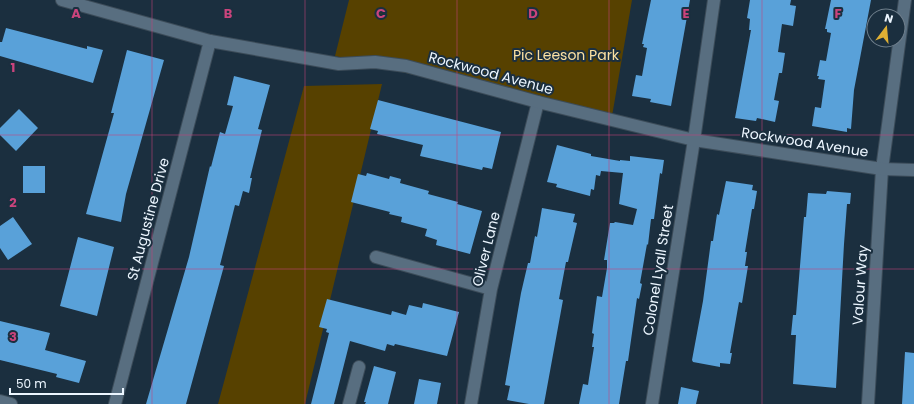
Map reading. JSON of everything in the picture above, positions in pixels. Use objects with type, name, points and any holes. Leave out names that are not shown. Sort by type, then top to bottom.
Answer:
[{"type":"street","name":"Rockwood Avenue","points":[[62,0],[210,41],[339,64],[375,62],[406,66],[538,102],[694,140],[882,168],[914,170]]},
{"type":"street","name":"Colonel Lyall Street","points":[[652,404],[694,140],[714,0]]},
{"type":"street","name":"Valour Way","points":[[868,404],[882,168],[905,0]]},
{"type":"street","name":"St Augustine Drive","points":[[115,404],[210,41]]},
{"type":"street","name":"Oliver Lane","points":[[470,404],[491,289],[538,102]]},
{"type":"street","points":[[376,257],[491,289]]},
{"type":"street","points":[[349,404],[359,367]]},
{"type":"street","points":[[0,401],[11,404]]},
{"type":"green space","name":"Pic Leeson Park","points":[[349,0],[632,0],[611,122],[335,56]]},
{"type":"green space","points":[[382,84],[305,404],[218,404],[304,86]]},
{"type":"building","points":[[651,0],[690,0],[671,106],[650,102],[651,99],[632,96],[636,75],[642,76],[647,48],[643,47],[644,44],[642,44]]},
{"type":"building","points":[[750,0],[791,0],[790,5],[796,6],[793,26],[782,24],[778,52],[785,53],[782,73],[779,73],[774,100],[779,101],[775,122],[757,118],[756,121],[735,118],[751,30],[749,30],[750,19],[747,18]]},
{"type":"building","points":[[831,0],[871,0],[869,8],[866,8],[866,26],[854,90],[851,129],[847,128],[847,132],[812,126],[815,107],[821,108],[825,80],[818,79],[819,76],[817,76],[820,60],[826,61],[831,33],[827,32],[827,29],[825,29]]},
{"type":"building","points":[[6,28],[87,49],[87,46],[103,50],[93,83],[0,56],[0,42],[2,42]]},
{"type":"building","points":[[127,50],[164,60],[126,194],[121,222],[86,214],[114,113],[111,113]]},
{"type":"building","points":[[234,76],[270,85],[258,129],[262,130],[250,178],[252,178],[249,193],[243,191],[239,206],[235,205],[220,265],[224,266],[186,404],[146,404],[189,257],[210,166],[211,167],[220,132],[225,134],[233,106],[227,105]]},
{"type":"building","points":[[378,100],[501,132],[492,169],[483,167],[482,170],[420,156],[423,145],[377,134],[378,131],[370,129]]},
{"type":"building","points":[[19,109],[38,128],[16,151],[0,135],[0,128]]},
{"type":"building","points":[[557,145],[591,154],[591,156],[620,161],[630,161],[630,156],[664,160],[662,174],[660,173],[654,219],[651,219],[648,245],[647,244],[640,283],[642,284],[639,299],[637,298],[628,361],[626,361],[619,404],[579,404],[583,384],[588,385],[594,347],[592,347],[594,334],[592,333],[597,296],[602,297],[607,268],[607,260],[604,260],[610,223],[615,222],[633,225],[637,209],[619,204],[623,173],[601,171],[600,176],[596,175],[594,190],[591,189],[590,196],[556,187],[557,184],[547,182]]},
{"type":"building","points":[[23,166],[45,166],[45,193],[23,193]]},
{"type":"building","points":[[367,173],[389,179],[390,176],[401,179],[400,183],[429,191],[428,194],[458,202],[457,204],[482,211],[470,254],[436,245],[437,240],[425,236],[427,229],[401,222],[402,217],[389,214],[390,212],[351,202],[358,174],[366,176]]},
{"type":"building","points":[[726,181],[753,185],[752,190],[757,191],[754,209],[752,209],[745,252],[747,252],[745,266],[748,266],[742,303],[739,302],[730,353],[732,353],[730,364],[720,363],[720,367],[693,362],[692,360],[703,301],[711,241],[713,241],[717,214],[719,215]]},
{"type":"building","points":[[827,191],[851,193],[850,204],[847,204],[836,388],[793,384],[796,335],[791,335],[793,315],[796,315],[804,217],[806,217],[808,193],[826,194]]},
{"type":"building","points":[[542,208],[575,214],[573,222],[577,223],[568,262],[566,262],[559,299],[563,300],[544,404],[529,404],[507,400],[510,386],[505,385],[521,293],[528,263],[530,263],[535,236],[537,237]]},
{"type":"building","points":[[13,217],[32,244],[8,260],[0,248],[0,226]]},
{"type":"building","points":[[78,237],[114,247],[97,316],[60,306]]},
{"type":"building","points":[[327,299],[391,315],[392,311],[406,315],[409,305],[422,308],[423,303],[459,312],[447,356],[395,344],[394,346],[387,344],[385,351],[350,341],[334,404],[311,404],[329,333],[326,332],[327,329],[319,327]]},
{"type":"building","points":[[0,321],[50,333],[45,350],[86,361],[79,383],[56,377],[57,374],[0,360]]},
{"type":"building","points":[[905,352],[914,353],[914,404],[902,404]]},
{"type":"building","points":[[374,366],[396,372],[388,404],[365,404],[366,402],[364,402]]},
{"type":"building","points":[[419,379],[441,383],[437,404],[414,404]]},
{"type":"building","points":[[681,387],[699,391],[696,404],[678,404]]}]
